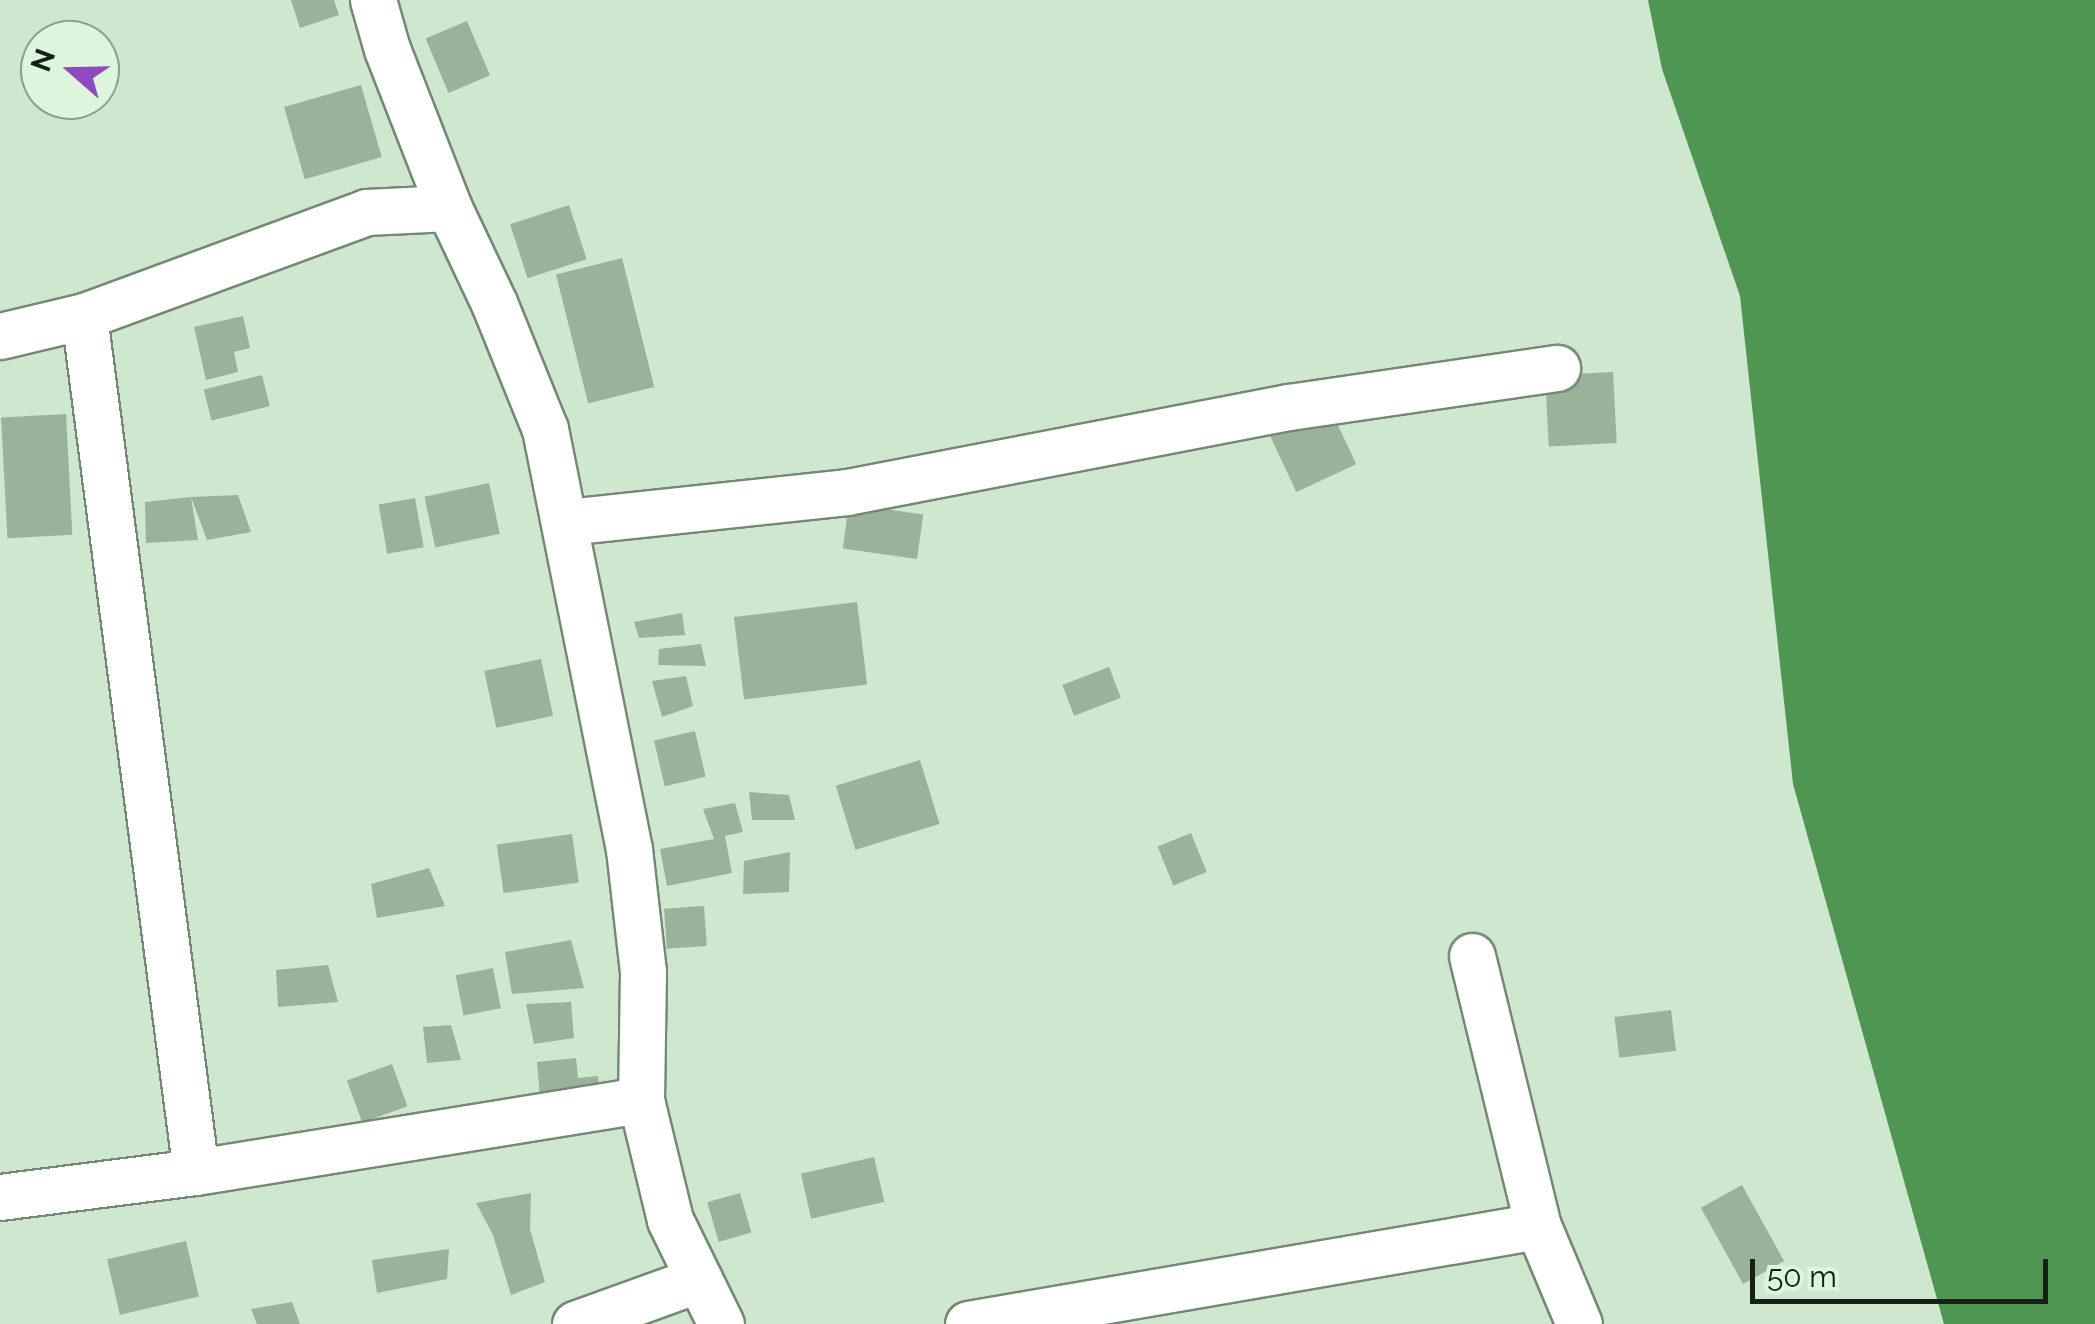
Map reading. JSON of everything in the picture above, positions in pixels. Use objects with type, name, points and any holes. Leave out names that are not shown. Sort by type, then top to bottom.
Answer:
[{"type":"street","points":[[374,0],[387,49],[449,208],[494,302],[545,429],[567,522],[629,849],[643,972],[642,1100],[670,1220],[721,1324]]},
{"type":"street","points":[[0,336],[84,316],[366,212],[449,208]]},
{"type":"street","points":[[84,316],[196,1172]]},
{"type":"street","points":[[567,522],[848,492],[1289,407],[1557,368]]},
{"type":"street","points":[[1472,956],[1538,1226],[1579,1324]]},
{"type":"street","points":[[0,1198],[196,1172],[642,1100]]},
{"type":"street","points":[[968,1324],[1538,1226]]},
{"type":"street","points":[[575,1324],[699,1280]]},
{"type":"shaded area","points":[[1648,0],[2095,0],[2095,1324],[1944,1324],[1793,784],[1740,296],[1662,69]]},
{"type":"building","points":[[291,0],[334,0],[339,15],[300,28]]},
{"type":"building","points":[[467,21],[490,75],[449,93],[426,39]]},
{"type":"building","points":[[361,85],[382,157],[305,179],[284,107]]},
{"type":"building","points":[[569,205],[587,259],[528,278],[510,224]]},
{"type":"building","points":[[622,258],[654,387],[588,404],[556,274]]},
{"type":"building","points":[[243,316],[250,348],[234,352],[238,372],[206,380],[194,327]]},
{"type":"building","points":[[1613,372],[1617,443],[1549,446],[1545,376]]},
{"type":"building","points":[[262,375],[270,406],[212,421],[204,390]]},
{"type":"building","points":[[1330,408],[1356,464],[1296,492],[1270,436]]},
{"type":"building","points":[[66,414],[72,535],[7,538],[1,417]]},
{"type":"building","points":[[489,483],[500,534],[435,548],[424,497]]},
{"type":"building","points":[[238,495],[251,532],[207,540],[191,497]]},
{"type":"building","points":[[191,497],[198,540],[146,543],[145,502]]},
{"type":"building","points":[[415,498],[424,547],[387,554],[379,504]]},
{"type":"building","points":[[849,504],[923,514],[917,559],[843,549]]},
{"type":"building","points":[[857,602],[867,684],[744,699],[734,617]]},
{"type":"building","points":[[682,613],[685,635],[639,638],[634,622]]},
{"type":"building","points":[[701,644],[706,666],[658,665],[659,649]]},
{"type":"building","points":[[541,659],[553,716],[496,728],[484,671]]},
{"type":"building","points":[[1109,667],[1121,698],[1074,716],[1062,685]]},
{"type":"building","points":[[686,676],[693,706],[662,717],[652,681]]},
{"type":"building","points":[[695,731],[706,777],[665,786],[654,740]]},
{"type":"building","points":[[920,760],[940,824],[855,850],[836,786]]},
{"type":"building","points":[[749,792],[789,795],[795,820],[752,820]]},
{"type":"building","points":[[735,803],[743,832],[725,836],[732,873],[667,886],[660,849],[714,839],[703,809]]},
{"type":"building","points":[[1191,833],[1207,872],[1173,885],[1158,846]]},
{"type":"building","points":[[572,834],[579,883],[504,893],[497,845]]},
{"type":"building","points":[[790,852],[789,892],[743,894],[744,861]]},
{"type":"building","points":[[429,868],[445,906],[377,918],[371,884]]},
{"type":"building","points":[[704,906],[707,946],[667,949],[664,909]]},
{"type":"building","points":[[571,940],[584,988],[512,994],[505,952]]},
{"type":"building","points":[[328,965],[338,1002],[278,1007],[276,970]]},
{"type":"building","points":[[493,968],[501,1008],[464,1015],[456,975]]},
{"type":"building","points":[[571,1002],[574,1038],[534,1044],[526,1004]]},
{"type":"building","points":[[1671,1010],[1676,1051],[1619,1058],[1614,1017]]},
{"type":"building","points":[[451,1025],[461,1060],[427,1063],[423,1027]]},
{"type":"building","points":[[576,1058],[578,1078],[598,1076],[600,1103],[541,1109],[537,1062]]},
{"type":"building","points":[[392,1064],[407,1106],[362,1123],[347,1080]]},
{"type":"building","points":[[874,1157],[884,1202],[811,1219],[801,1174]]},
{"type":"building","points":[[1742,1185],[1784,1261],[1743,1284],[1701,1208]]},
{"type":"building","points":[[531,1193],[530,1229],[545,1282],[511,1295],[493,1235],[476,1203]]},
{"type":"building","points":[[740,1193],[751,1232],[719,1242],[707,1202]]},
{"type":"building","points":[[186,1241],[199,1297],[120,1315],[107,1259]]},
{"type":"building","points":[[449,1249],[447,1279],[377,1293],[372,1260]]},
{"type":"building","points":[[292,1302],[300,1324],[257,1324],[251,1309]]}]
